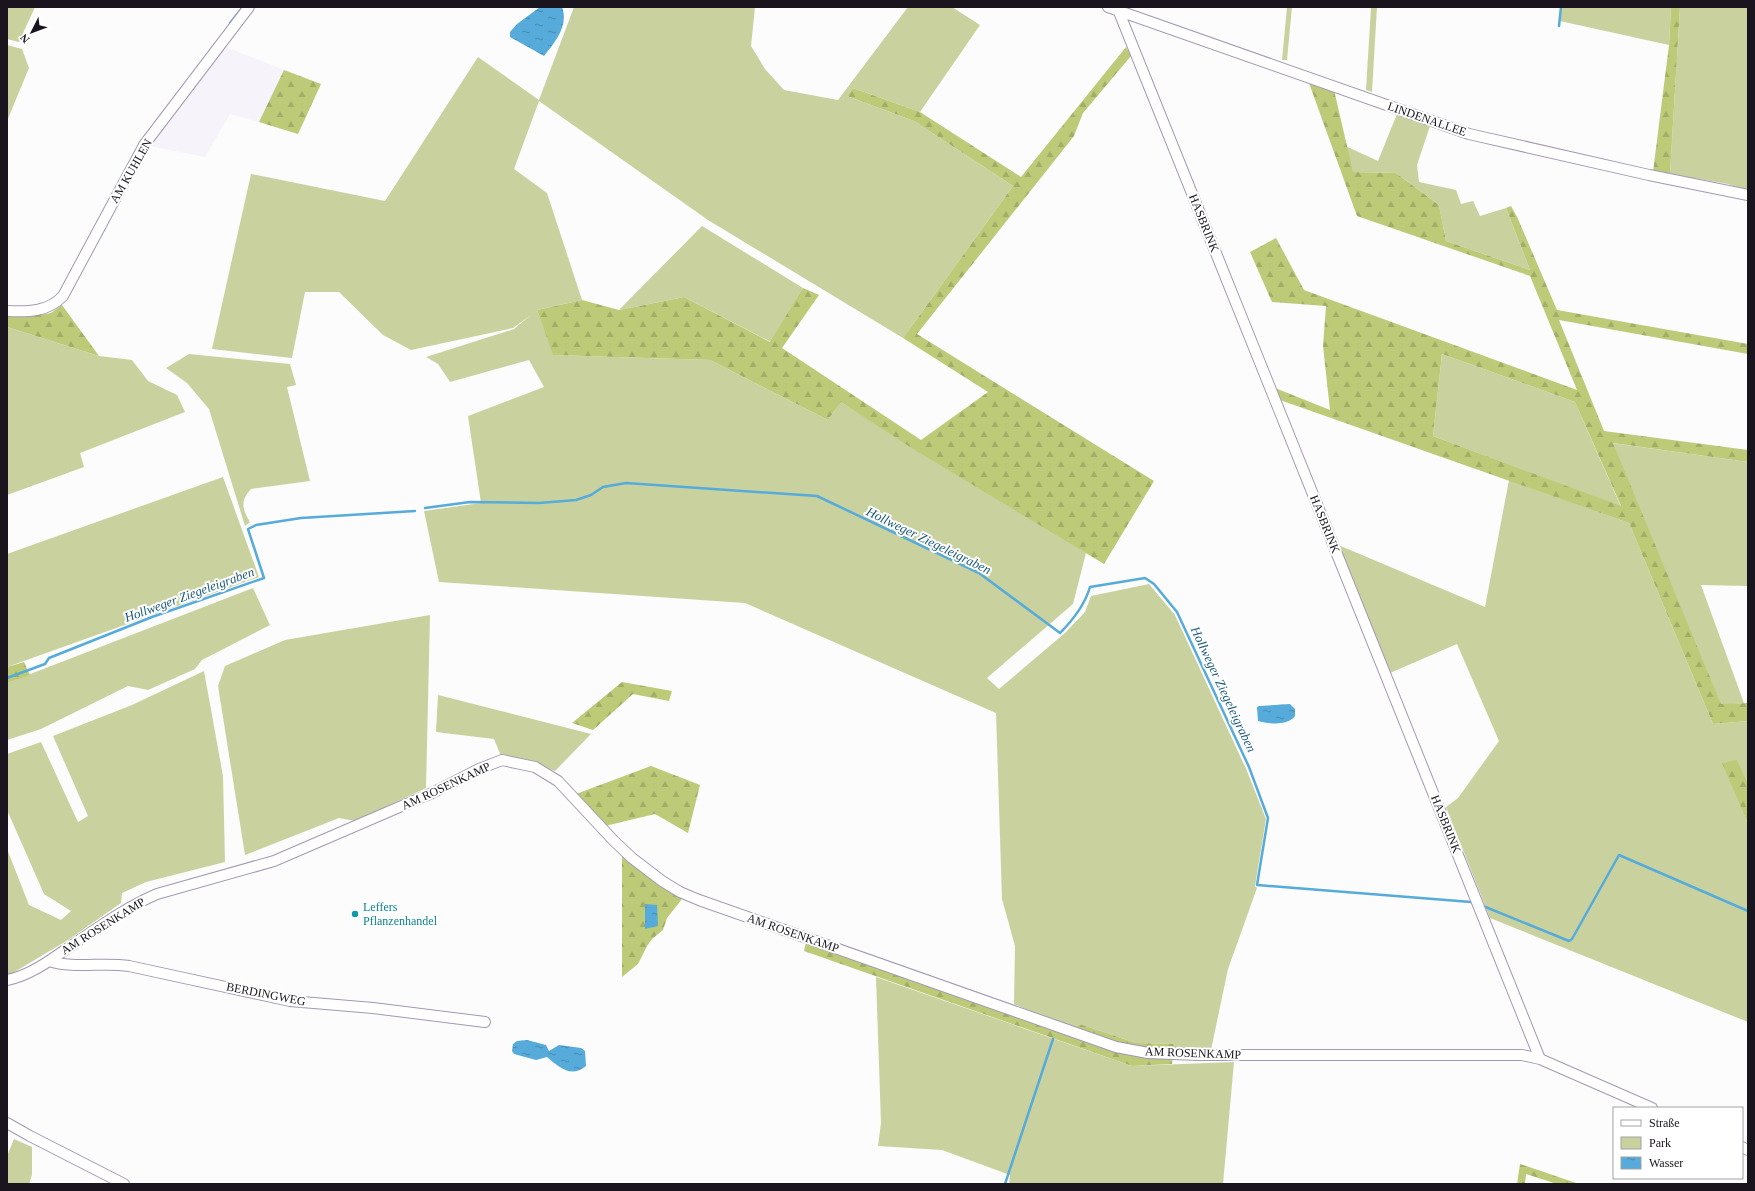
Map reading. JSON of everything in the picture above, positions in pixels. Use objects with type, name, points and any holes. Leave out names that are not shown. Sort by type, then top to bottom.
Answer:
[{"type":"street","name":"AM KUHLEN","points":[[7,311],[35,311],[56,304],[63,296],[144,144],[249,7]]},
{"type":"street","name":"LINDENALLEE","points":[[1108,7],[1118,9],[1469,134],[1649,175],[1748,195]]},
{"type":"street","name":"HASBRINK","points":[[1118,9],[1540,1059]]},
{"type":"street","name":"AM ROSENKAMP","points":[[7,980],[28,973],[49,961],[124,910],[142,900],[157,894],[274,861],[432,793],[479,769],[502,760],[535,767],[558,781],[632,858],[662,881],[680,892],[1116,1047],[1148,1053],[1198,1054],[1522,1055],[1540,1059],[1650,1107]]},
{"type":"street","name":"BERDINGWEG","points":[[49,961],[60,964],[115,964],[129,966],[290,1001],[373,1008],[485,1022]]},
{"type":"street","points":[[1522,1055],[1527,1049],[1531,1037]]},
{"type":"street","points":[[7,1123],[124,1184]]},
{"type":"shaded area","points":[[226,47],[284,70],[259,122],[230,114],[205,157],[150,146],[184,99]]},
{"type":"green space","points":[[7,7],[35,7],[19,42],[7,39]]},
{"type":"green space","points":[[574,7],[755,7],[751,46],[765,69],[784,90],[838,100],[908,7],[952,7],[980,25],[920,112],[853,88],[847,96],[914,121],[1013,186],[903,338],[708,220],[539,101],[514,169],[547,193],[582,300],[537,310],[554,355],[710,360],[828,420],[841,402],[1086,553],[1073,604],[987,678],[999,689],[1065,633],[1085,612],[1091,596],[1149,584],[1175,615],[1247,771],[1266,819],[1255,886],[1257,888],[1228,969],[1211,1050],[1173,1051],[1174,1044],[1136,1043],[1080,1024],[1071,1029],[1014,1004],[1015,946],[1002,899],[996,713],[745,603],[439,582],[424,511],[481,503],[468,416],[544,387],[529,360],[450,382],[438,364],[426,357],[514,329],[531,315],[513,328],[411,350],[383,335],[339,292],[305,292],[292,358],[212,349],[251,174],[385,201],[478,57],[539,100]]},
{"type":"green space","points":[[1287,7],[1292,7],[1287,60],[1282,60]]},
{"type":"green space","points":[[1371,7],[1377,7],[1372,92],[1366,90]]},
{"type":"green space","points":[[1561,7],[1671,7],[1669,45],[1560,21]]},
{"type":"green space","points":[[1671,7],[1680,7],[1670,174],[1653,172],[1669,45]]},
{"type":"green space","points":[[1680,7],[1748,7],[1748,191],[1728,184],[1670,174]]},
{"type":"green space","points":[[7,45],[22,49],[29,68],[7,121]]},
{"type":"green space","points":[[1126,47],[1131,56],[1083,113],[1074,136],[917,334],[1154,481],[1104,564],[910,447],[841,402],[828,420],[710,360],[553,355],[537,310],[582,300],[619,310],[684,297],[770,342],[803,288],[819,295],[782,348],[921,440],[988,392],[903,338],[1013,186],[914,121],[847,96],[853,88],[920,112],[1021,177]]},
{"type":"green space","points":[[284,70],[321,84],[298,134],[259,122]]},
{"type":"green space","points":[[1309,83],[1334,90],[1353,172],[1396,173],[1439,205],[1446,241],[1530,270],[1506,208],[1511,206],[1557,310],[1748,344],[1748,354],[1559,320],[1604,431],[1748,450],[1748,462],[1613,443],[1721,704],[1748,703],[1748,721],[1713,724],[1629,523],[1280,400],[1275,388],[1330,410],[1323,346],[1326,306],[1272,302],[1250,252],[1276,238],[1304,290],[1577,390],[1530,276],[1357,216]],"holes":[[[1442,354],[1575,402],[1621,506],[1433,436]]]},
{"type":"green space","points":[[1397,114],[1430,126],[1417,165],[1419,182],[1456,190],[1461,204],[1473,201],[1480,216],[1506,208],[1530,270],[1446,241],[1439,205],[1396,173],[1353,172],[1339,143],[1378,161]]},
{"type":"green space","points":[[702,226],[803,288],[771,342],[684,297],[619,310]]},
{"type":"green space","points":[[62,305],[99,356],[7,327],[7,316],[26,317],[51,313]]},
{"type":"green space","points":[[7,327],[99,356],[132,360],[148,381],[177,395],[185,412],[80,453],[84,467],[7,495]]},
{"type":"green space","points":[[189,354],[290,364],[296,385],[287,387],[310,481],[251,489],[245,497],[243,505],[250,522],[245,526],[209,409],[187,383],[166,368]]},
{"type":"green space","points":[[1442,354],[1575,402],[1621,507],[1433,436]]},
{"type":"green space","points":[[1612,443],[1748,462],[1748,586],[1701,585],[1744,703],[1721,705]]},
{"type":"green space","points":[[223,477],[259,577],[7,667],[7,554]]},
{"type":"green space","points":[[1509,480],[1629,523],[1713,724],[1748,721],[1748,783],[1737,761],[1723,763],[1748,824],[1748,1022],[1490,918],[1446,807],[1458,798],[1499,741],[1457,644],[1390,673],[1336,544],[1485,607]]},
{"type":"green space","points":[[253,588],[270,625],[202,660],[195,669],[148,690],[128,686],[41,729],[7,740],[7,683]]},
{"type":"green space","points":[[430,615],[426,788],[355,821],[339,818],[245,855],[218,686],[225,666],[285,640]]},
{"type":"green space","points":[[24,662],[30,675],[7,683],[7,667]]},
{"type":"green space","points":[[204,671],[223,776],[225,862],[146,882],[122,893],[121,903],[68,940],[11,974],[7,974],[7,849],[29,905],[61,920],[71,911],[44,894],[7,810],[7,754],[41,742],[78,822],[88,816],[53,736],[132,705]]},
{"type":"green space","points":[[622,682],[672,691],[669,701],[633,694],[593,730],[572,723]]},
{"type":"green space","points":[[438,695],[591,734],[555,771],[530,762],[501,756],[494,739],[436,732]]},
{"type":"green space","points":[[1737,760],[1748,783],[1748,824],[1722,763]]},
{"type":"green space","points":[[651,766],[700,785],[688,833],[655,814],[605,826],[576,794]]},
{"type":"green space","points":[[622,856],[682,899],[667,918],[663,930],[652,939],[647,946],[638,964],[622,977]]},
{"type":"green space","points":[[806,942],[1066,1032],[1080,1024],[1136,1043],[1174,1044],[1172,1064],[1132,1066],[804,951]]},
{"type":"green space","points":[[876,977],[1132,1066],[1234,1062],[1223,1184],[1009,1184],[1010,1175],[942,1150],[878,1146],[881,1123]]},
{"type":"green space","points":[[14,1139],[32,1147],[32,1175],[29,1184],[7,1184],[7,1156]]},
{"type":"green space","points":[[1520,1164],[1579,1184],[1557,1184],[1526,1174],[1525,1184],[1517,1184]]},
{"type":"water","points":[[540,7],[562,7],[564,14],[564,21],[560,33],[544,56],[510,37],[510,32],[517,24]]},
{"type":"water","points":[[1290,704],[1295,709],[1295,716],[1292,719],[1283,723],[1267,723],[1258,721],[1257,707]]},
{"type":"water","points":[[645,904],[657,905],[658,926],[645,929]]},
{"type":"water","points":[[527,1040],[546,1045],[549,1051],[559,1045],[581,1048],[585,1051],[586,1066],[581,1070],[570,1071],[556,1065],[547,1057],[536,1060],[514,1054],[512,1051],[513,1044],[517,1041]]},
{"type":"waterway","points":[[230,23],[243,7]]},
{"type":"waterway","points":[[1559,26],[1561,7]]},
{"type":"waterway","name":"Hollweger Ziegeleigraben","points":[[425,508],[470,502],[539,503],[576,500],[591,495],[603,487],[626,483],[817,496],[979,573],[1060,633],[1078,612],[1090,587],[1145,578],[1154,584],[1177,612],[1249,767],[1268,818],[1257,885],[1471,902]]},
{"type":"waterway","name":"Hollweger Ziegeleigraben","points":[[7,678],[45,664],[49,658],[152,617],[264,578],[248,529],[256,525],[301,518],[415,511]]},
{"type":"waterway","points":[[1483,906],[1569,941],[1572,939],[1619,855],[1748,911]]},
{"type":"waterway","points":[[1005,1184],[1053,1039]]},
{"type":"place","name":"Leffers Pflanzenhandel","points":[[355,914]]}]
